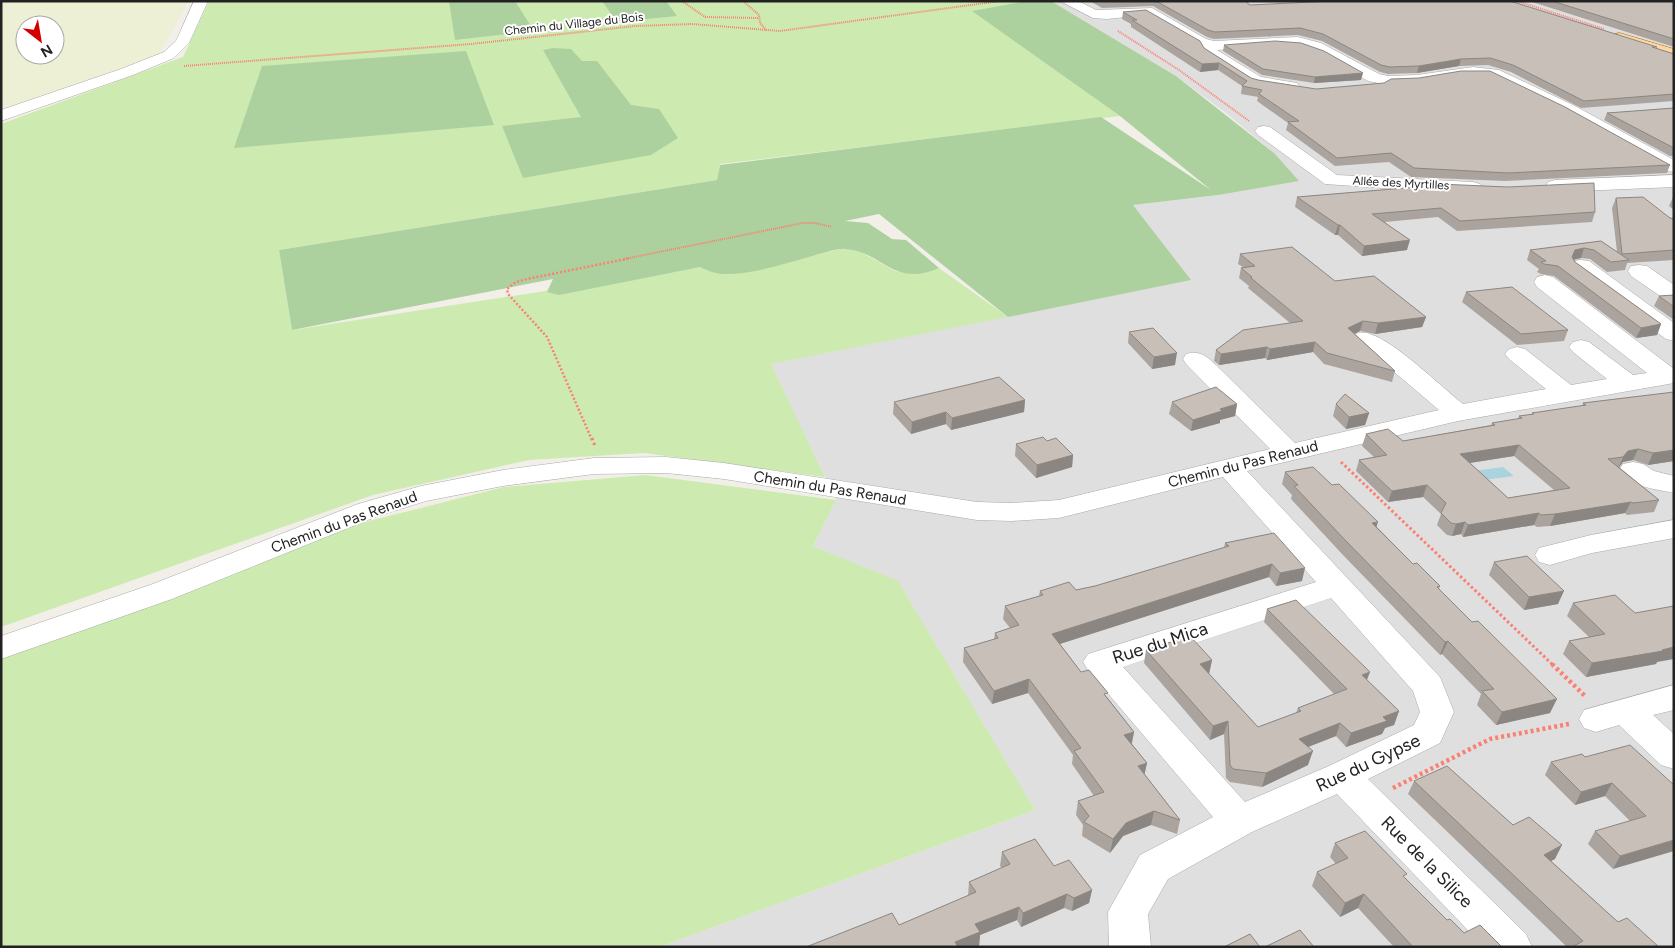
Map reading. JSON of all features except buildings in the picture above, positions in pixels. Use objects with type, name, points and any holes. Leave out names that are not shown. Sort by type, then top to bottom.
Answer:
[{"type":"main road","points":[[1609,32],[1674,54]]},
{"type":"street","points":[[1,116],[169,55],[178,48],[201,1]]},
{"type":"street","points":[[1067,1],[1093,14],[1107,15],[1147,11]]},
{"type":"street","points":[[1128,1],[1208,45],[1225,46],[1290,40],[1304,42],[1374,78],[1398,81],[1492,69],[1501,77],[1581,115],[1672,169]]},
{"type":"street","points":[[1208,45],[1209,51],[1258,80],[1305,88]]},
{"type":"street","points":[[1352,86],[1382,84],[1385,80]]},
{"type":"street","points":[[1581,115],[1607,113]]},
{"type":"street","name":"Allée des Myrtilles","points":[[1264,131],[1332,180],[1495,188]]},
{"type":"street","points":[[1533,187],[1623,184],[1672,169]]},
{"type":"street","points":[[1623,184],[1645,202]]},
{"type":"street","points":[[1581,266],[1671,341]]},
{"type":"street","points":[[1639,271],[1674,294]]},
{"type":"street","points":[[1545,282],[1670,376]]},
{"type":"street","points":[[1363,339],[1381,349],[1458,413]]},
{"type":"street","points":[[1581,347],[1628,383]]},
{"type":"street","points":[[1529,356],[1574,391]]},
{"type":"street","points":[[1195,359],[1244,405],[1261,425],[1305,448]]},
{"type":"street","points":[[1232,369],[1242,384],[1305,448]]},
{"type":"street","name":"Chemin du Pas Renaud","points":[[1,648],[161,592],[318,529],[394,502],[421,494],[504,478],[594,466],[666,465],[724,471],[977,511],[1012,512],[1059,509],[1305,448],[1458,413],[1574,391],[1670,376]]},
{"type":"street","name":"Rue du Gypse","points":[[1124,945],[1128,912],[1154,867],[1239,821],[1354,789],[1428,734],[1437,712],[1428,686],[1229,467]]},
{"type":"street","points":[[1633,470],[1644,477],[1674,485]]},
{"type":"street","points":[[1550,555],[1591,544],[1674,529]]},
{"type":"street","name":"Rue du Mica","points":[[1239,821],[1100,662],[1336,586]]},
{"type":"street","points":[[1609,715],[1674,697]]},
{"type":"street","points":[[1609,715],[1674,755]]},
{"type":"street","name":"Rue de la Silice","points":[[1354,789],[1511,947]]},
{"type":"path","points":[[682,1],[705,17],[760,18]]},
{"type":"path","points":[[743,1],[759,15],[760,24],[767,31]]},
{"type":"path","name":"Chemin du Village du Bois","points":[[148,64],[173,66],[227,64],[471,44],[652,25],[692,24],[767,31],[1000,1]]},
{"type":"path","points":[[1517,1],[1609,32]]},
{"type":"path","points":[[1093,14],[1179,70],[1264,131]]},
{"type":"path","points":[[594,466],[597,451],[547,337],[508,294],[507,289],[516,282],[527,279],[803,223],[814,223],[832,227]]},
{"type":"path","points":[[1305,448],[1609,715]]},
{"type":"path","points":[[1354,789],[1490,739],[1609,715]]},
{"type":"shaded area","points":[[1051,1],[1674,1],[1674,947],[659,947],[1035,810],[898,582],[813,546],[836,499],[770,364],[1190,280],[1132,205],[1218,195],[1274,153],[1226,113],[1176,76]]},
{"type":"green space","points":[[1,1],[189,1],[158,56],[1,111]]},
{"type":"green space","points":[[209,1],[1026,1],[973,11],[1120,116],[720,164],[717,180],[279,250],[292,330],[700,267],[749,272],[844,248],[861,252],[895,271],[914,274],[939,268],[1008,317],[771,364],[825,477],[644,453],[529,460],[373,495],[1,627],[1,124],[183,57]]},
{"type":"green space","points":[[449,1],[515,1],[534,31],[455,40]]},
{"type":"green space","points":[[602,1],[666,1],[677,16],[617,22]]},
{"type":"green space","points":[[1026,1],[1051,1],[1176,76],[1274,153],[1299,181],[1218,195],[1133,205],[1191,280],[1008,317],[879,214],[845,221],[868,223],[892,239],[906,240],[939,268],[923,273],[910,274],[899,272],[859,251],[839,249],[746,273],[719,274],[700,267],[559,295],[547,292],[553,279],[292,330],[279,250],[717,180],[720,165],[1101,117],[1211,190],[1120,116],[972,11]]},
{"type":"green space","points":[[553,48],[571,49],[582,61],[597,61],[631,105],[659,109],[678,138],[651,155],[523,178],[502,126],[581,117],[543,50]]},
{"type":"green space","points":[[466,51],[494,125],[234,148],[262,66]]},
{"type":"green space","points":[[645,475],[836,500],[813,546],[898,581],[1035,810],[659,947],[1,947],[1,659],[361,523],[504,487]]},
{"type":"water","points":[[1503,467],[1514,476],[1484,480],[1474,471]]}]
